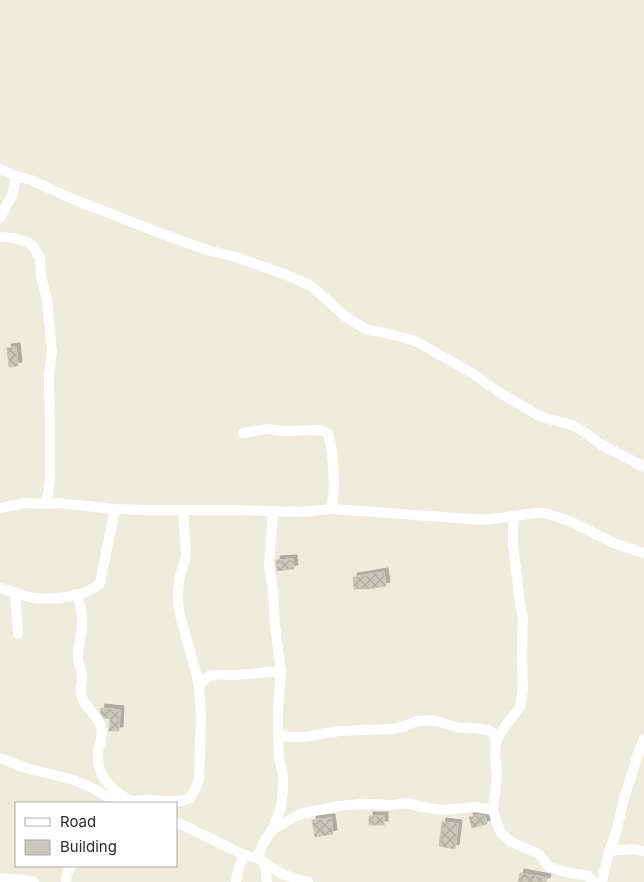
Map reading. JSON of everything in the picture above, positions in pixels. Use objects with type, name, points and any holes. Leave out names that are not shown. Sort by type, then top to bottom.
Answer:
[{"type":"street","points":[[0,169],[75,200],[207,250],[236,257],[297,279],[311,286],[345,316],[364,328],[415,341],[472,373],[534,413],[572,425],[602,445],[644,467]]},
{"type":"street","points":[[0,218],[13,193],[16,176]]},
{"type":"street","points":[[0,236],[28,242],[33,246],[40,258],[40,276],[47,300],[52,352],[49,374],[50,477],[48,495],[44,504]]},
{"type":"street","points":[[243,433],[268,429],[285,431],[320,430],[327,433],[332,451],[334,484],[332,509]]},
{"type":"street","points":[[0,508],[25,503],[59,503],[115,509],[273,512],[332,509],[485,520],[535,513],[553,515],[567,520],[616,544],[644,553]]},
{"type":"street","points":[[0,588],[35,598],[55,598],[88,592],[96,587],[100,582],[115,509]]},
{"type":"street","points":[[124,802],[183,801],[189,798],[199,780],[200,716],[198,686],[178,604],[180,576],[186,556],[183,510]]},
{"type":"street","points":[[266,882],[261,861],[264,842],[272,830],[281,807],[283,790],[278,732],[281,671],[269,566],[273,512]]},
{"type":"street","points":[[514,516],[513,545],[520,604],[524,618],[522,654],[524,689],[520,707],[506,725],[496,743],[497,775],[493,810],[501,833],[511,842],[540,854],[549,867],[588,876],[599,881],[616,833],[623,802],[644,739]]},
{"type":"street","points":[[15,592],[18,634]]},
{"type":"street","points":[[76,594],[82,607],[82,626],[78,656],[82,676],[81,695],[101,727],[101,741],[98,754],[100,769],[103,777],[114,790],[131,801]]},
{"type":"street","points":[[198,686],[211,675],[281,671]]},
{"type":"street","points":[[278,732],[284,736],[304,737],[339,731],[392,729],[417,721],[430,720],[459,728],[488,730],[493,732],[496,743]]},
{"type":"street","points":[[0,758],[26,768],[74,780],[115,802]]},
{"type":"street","points":[[272,830],[300,814],[339,806],[406,803],[442,810],[474,807],[493,810]]},
{"type":"street","points":[[178,824],[261,861],[284,875],[308,882]]},
{"type":"street","points":[[609,852],[632,849],[644,851]]},
{"type":"street","points":[[236,882],[244,855]]},
{"type":"street","points":[[66,882],[71,867]]},
{"type":"street","points":[[0,878],[34,882]]},
{"type":"building","points":[[16,347],[18,366],[9,367],[7,348]]},
{"type":"building","points":[[293,559],[294,569],[277,571],[276,560]]},
{"type":"building","points":[[384,572],[386,586],[354,589],[353,577]]},
{"type":"building","points":[[101,708],[120,710],[119,731],[109,731],[110,719],[104,718],[100,712]]},
{"type":"building","points":[[369,816],[384,816],[384,825],[369,825]]},
{"type":"building","points":[[485,816],[487,824],[472,828],[469,817]]},
{"type":"building","points":[[331,818],[333,834],[315,837],[312,820]]},
{"type":"building","points":[[442,822],[458,824],[455,849],[439,846]]},
{"type":"building","points":[[520,873],[547,878],[546,882],[518,882]]}]
